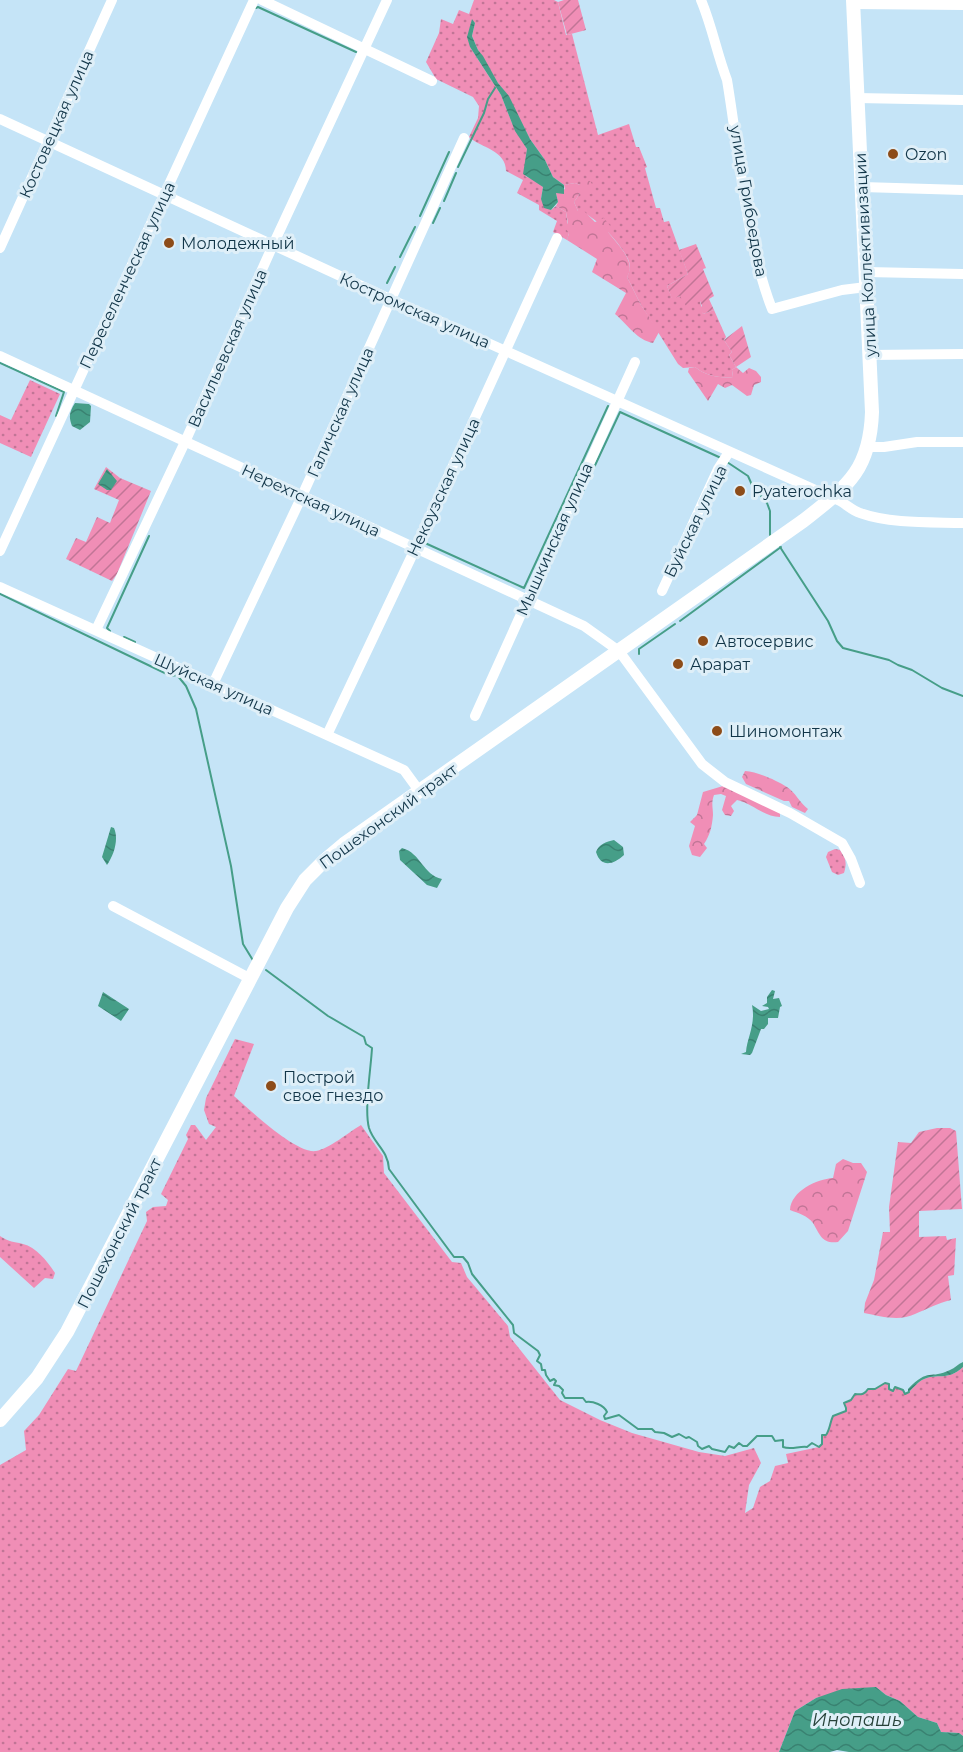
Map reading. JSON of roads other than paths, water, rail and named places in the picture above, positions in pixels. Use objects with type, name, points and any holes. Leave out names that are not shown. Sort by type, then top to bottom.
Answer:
[{"type":"main road","name":"улица Коллективизации","points":[[832,498],[857,472],[868,447],[872,412],[853,2]]},
{"type":"main road","name":"Пошехонский тракт","points":[[0,1420],[38,1378],[67,1332],[249,978],[286,908],[305,880],[344,844],[803,521],[832,498]]},
{"type":"street","name":"Костовецкая улица","points":[[0,248],[112,0]]},
{"type":"street","name":"Переселенческая улица","points":[[0,551],[254,0]]},
{"type":"street","points":[[262,0],[432,81]]},
{"type":"street","name":"Васильевская улица","points":[[96,630],[185,442],[273,245],[387,0]]},
{"type":"street","name":"улица Грибоедова","points":[[701,0],[710,20],[719,60],[728,80],[748,213],[756,253],[772,309],[842,290],[866,287]]},
{"type":"street","points":[[853,2],[963,5]]},
{"type":"street","points":[[857,98],[963,100]]},
{"type":"street","name":"Костромская улица","points":[[0,118],[390,299],[832,498],[855,511],[914,521],[963,523]]},
{"type":"street","name":"Галичская улица","points":[[213,684],[302,496],[464,138]]},
{"type":"street","points":[[862,187],[963,190]]},
{"type":"street","name":"Некоузская улица","points":[[327,735],[416,547],[557,238]]},
{"type":"street","points":[[866,272],[963,274]]},
{"type":"street","points":[[869,355],[963,354]]},
{"type":"street","name":"Нерехтская улица","points":[[0,356],[584,626],[619,651],[702,764],[725,782],[790,813],[842,843],[851,858],[860,883]]},
{"type":"street","name":"Мышкинская улица","points":[[475,716],[635,362]]},
{"type":"street","points":[[868,447],[917,442],[963,442]]},
{"type":"street","name":"Буйская улица","points":[[662,591],[718,469],[729,452]]},
{"type":"street","name":"Шуйская улица","points":[[0,587],[404,770],[420,792]]},
{"type":"street","points":[[113,906],[249,978]]},
{"type":"water","points":[[472,19],[475,23],[472,36],[478,50],[498,83],[509,96],[530,139],[545,160],[553,177],[564,185],[564,194],[556,193],[558,202],[551,210],[544,208],[541,199],[543,187],[523,174],[527,149],[515,131],[501,95],[470,47],[467,37]]},
{"type":"water","points":[[75,403],[91,406],[90,422],[80,430],[72,426],[70,419]]},
{"type":"water","points":[[107,469],[117,481],[111,490],[98,484]]},
{"type":"water","points":[[111,827],[114,828],[116,842],[107,865],[102,857]]},
{"type":"water","points":[[614,840],[623,847],[624,855],[612,863],[604,863],[598,857],[597,849]]},
{"type":"water","points":[[402,848],[414,854],[430,873],[442,879],[437,888],[427,885],[400,860],[399,851]]},
{"type":"water","points":[[772,990],[775,991],[773,999],[779,998],[782,1006],[778,1018],[768,1018],[768,1024],[761,1029],[750,1055],[741,1054],[746,1052],[751,1030],[752,1005],[761,1011],[769,1009],[762,1006],[767,1003],[767,997]]},
{"type":"water","points":[[103,992],[129,1009],[121,1021],[98,1006]]},
{"type":"water","points":[[963,1362],[963,1367],[957,1372],[922,1380],[908,1393],[908,1389],[921,1378],[943,1373]]},
{"type":"water","name":"Инопашь","points":[[876,1687],[886,1695],[900,1701],[918,1717],[937,1723],[941,1732],[959,1733],[963,1736],[963,1752],[849,1752],[837,1750],[779,1752],[795,1711],[816,1698],[842,1689]]},
{"type":"waterway","points":[[256,8],[356,52]]},
{"type":"waterway","points":[[458,167],[495,88]]},
{"type":"waterway","points":[[420,216],[449,152]]},
{"type":"waterway","points":[[444,201],[456,173]]},
{"type":"waterway","points":[[433,223],[440,208]]},
{"type":"waterway","points":[[400,257],[415,227]]},
{"type":"waterway","points":[[387,283],[395,267]]},
{"type":"waterway","points":[[0,363],[64,392],[56,416]]},
{"type":"waterway","points":[[425,543],[524,588],[608,406]]},
{"type":"waterway","points":[[583,491],[620,412],[721,458]]},
{"type":"waterway","points":[[727,462],[748,476],[752,485],[767,503],[770,511],[770,535]]},
{"type":"waterway","points":[[110,631],[107,628],[149,536]]},
{"type":"waterway","points":[[780,547],[843,648],[889,660],[912,670],[942,688],[963,696]]},
{"type":"waterway","points":[[680,621],[781,547]]},
{"type":"waterway","points":[[0,594],[171,676],[177,675],[186,686],[196,709],[231,866],[243,944],[254,962]]},
{"type":"waterway","points":[[639,654],[639,649],[675,624]]},
{"type":"waterway","points":[[124,637],[135,642]]},
{"type":"waterway","points":[[266,970],[328,1016],[364,1037],[366,1044],[372,1048],[367,1100],[369,1128],[384,1152],[389,1169],[454,1257],[463,1257],[468,1263],[472,1274],[513,1325],[514,1333],[538,1351],[540,1355],[537,1361],[541,1364],[542,1370],[545,1370],[550,1381],[554,1379],[556,1381],[554,1385],[563,1390],[565,1398],[583,1398],[586,1402],[601,1405],[607,1412],[605,1419],[619,1415],[638,1429],[652,1429],[672,1437],[679,1434],[697,1442],[702,1449],[709,1446],[725,1452],[729,1446],[734,1448],[739,1443],[747,1446],[757,1436],[772,1436],[775,1441],[783,1440],[783,1447],[786,1448],[807,1447],[812,1443],[819,1447],[822,1444],[822,1435],[826,1435],[833,1416],[846,1411],[844,1403],[851,1400],[855,1394],[863,1394],[868,1389],[875,1389],[885,1383],[889,1384],[889,1389],[893,1391],[895,1387],[903,1390],[905,1394],[909,1392]]},
{"type":"place","name":"Ozon","points":[[893,154]]},
{"type":"place","name":"Молодежный","points":[[169,243]]},
{"type":"place","name":"Pyaterochka","points":[[740,491]]},
{"type":"place","name":"Автосервис","points":[[703,641]]},
{"type":"place","name":"Арарат","points":[[678,664]]},
{"type":"place","name":"Шиномонтаж","points":[[717,731]]},
{"type":"place","name":"Построй свое гнездо","points":[[271,1086]]}]
